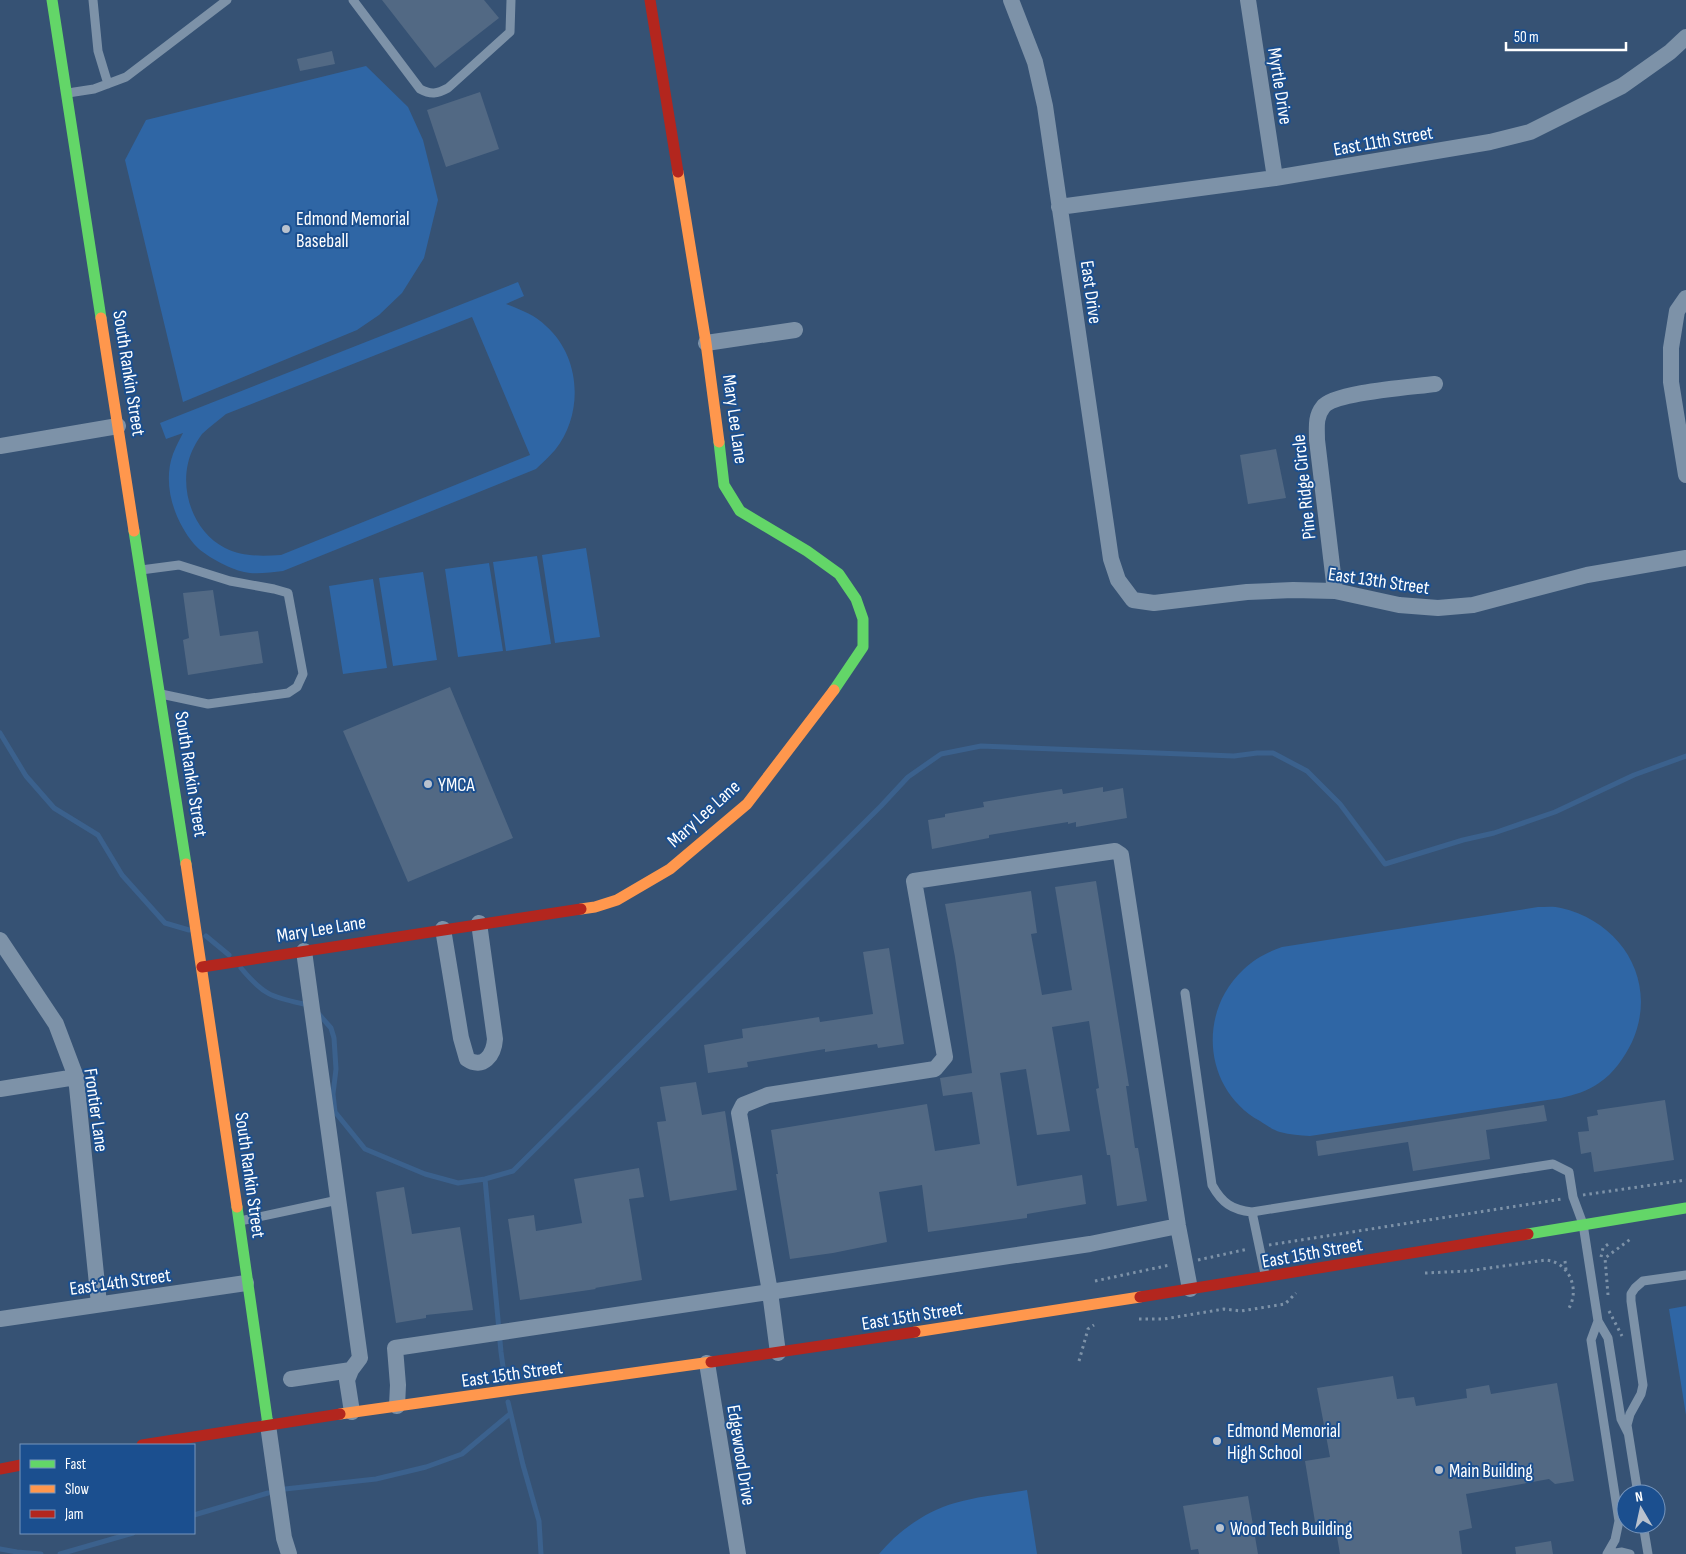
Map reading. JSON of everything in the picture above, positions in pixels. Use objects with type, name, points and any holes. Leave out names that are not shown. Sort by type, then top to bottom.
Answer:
[{"type":"street","name":"South Rankin Street","points":[[52,0],[202,967],[246,1283],[284,1538],[288,1554]]},
{"type":"street","name":"Mary Lee Lane","points":[[202,967],[443,928],[596,907],[617,900],[670,868],[747,804],[848,670],[863,647],[863,619],[856,599],[839,574],[807,551],[740,511],[724,485],[706,343],[650,0]]},
{"type":"street","name":"East Drive","points":[[1010,0],[1021,23],[1034,62],[1045,106],[1111,558],[1118,580],[1126,592]]},
{"type":"street","name":"Myrtle Drive","points":[[1248,0],[1275,178]]},
{"type":"street","name":"East 11th Street","points":[[1059,207],[1275,178],[1490,142],[1530,132],[1622,86],[1670,52],[1686,37]]},
{"type":"street","points":[[1686,298],[1677,311],[1671,348],[1671,382],[1686,475]]},
{"type":"street","points":[[706,343],[794,330]]},
{"type":"street","name":"Pine Ridge Circle","points":[[1335,591],[1317,440],[1317,417],[1324,405],[1342,396],[1435,384]]},
{"type":"street","points":[[0,446],[118,426]]},
{"type":"street","name":"East 13th Street","points":[[1126,592],[1133,600],[1154,603],[1247,592],[1335,591],[1400,605],[1438,608],[1473,605],[1587,575],[1686,558]]},
{"type":"street","points":[[778,1353],[770,1292],[739,1113],[743,1105],[768,1095],[936,1069],[945,1057],[914,881],[1115,851],[1121,855],[1178,1226],[1190,1289]]},
{"type":"street","points":[[443,928],[461,1038],[467,1059],[471,1062],[482,1062],[490,1057],[494,1049],[495,1040],[479,923]]},
{"type":"street","name":"Frontier Lane","points":[[0,940],[56,1024],[76,1077],[99,1304]]},
{"type":"street","points":[[304,951],[360,1358],[351,1370],[347,1380],[352,1412]]},
{"type":"street","points":[[0,1089],[76,1077]]},
{"type":"street","name":"East 15th Street","points":[[148,1444],[352,1412],[778,1353],[1266,1277],[1686,1208]]},
{"type":"street","points":[[397,1406],[398,1384],[395,1348],[1090,1244],[1178,1226]]},
{"type":"street","name":"East 14th Street","points":[[0,1319],[246,1283]]},
{"type":"street","name":"Edgewood Drive","points":[[707,1363],[738,1554]]},
{"type":"street","points":[[291,1379],[351,1370]]},
{"type":"street","points":[[0,1469],[20,1465]]},
{"type":"lane","points":[[93,0],[98,52],[108,84]]},
{"type":"lane","points":[[67,93],[94,88],[126,77],[228,0]]},
{"type":"lane","points":[[353,0],[420,89],[429,94],[439,93],[448,88],[510,32],[511,0]]},
{"type":"lane","points":[[141,570],[179,565],[230,582],[288,593],[303,674],[297,687],[288,693],[208,704],[160,694]]},
{"type":"lane","points":[[1185,992],[1212,1185],[1224,1202],[1238,1211],[1252,1212],[1553,1164],[1569,1172],[1573,1197],[1583,1224],[1598,1321],[1608,1338],[1621,1419],[1628,1433]]},
{"type":"lane","points":[[238,1221],[338,1200]]},
{"type":"lane","points":[[1252,1212],[1266,1277]]},
{"type":"lane","points":[[1636,1484],[1628,1433],[1628,1419],[1641,1394],[1643,1385],[1631,1294],[1643,1281],[1686,1275]]},
{"type":"lane","points":[[1598,1321],[1591,1340],[1619,1521],[1615,1540],[1608,1554]]},
{"type":"lane","points":[[1645,1534],[1648,1554]]},
{"type":"lane","points":[[1608,1554],[1622,1552],[1630,1554]]},
{"type":"path","points":[[1093,1282],[1260,1247],[1686,1180]]},
{"type":"path","points":[[1608,1301],[1605,1258],[1632,1238]]},
{"type":"path","points":[[1601,1256],[1603,1248],[1612,1241]]},
{"type":"path","points":[[1420,1273],[1468,1271],[1546,1260],[1554,1261],[1571,1276],[1574,1299],[1570,1308]]},
{"type":"path","points":[[1565,1261],[1566,1270]]},
{"type":"path","points":[[1137,1319],[1164,1319],[1224,1309],[1242,1311],[1286,1304],[1298,1291]]},
{"type":"path","points":[[1609,1310],[1622,1334],[1623,1342]]},
{"type":"path","points":[[1079,1361],[1088,1329],[1101,1321]]},
{"type":"shaded area","name":"Edmond Memorial Baseball","points":[[366,66],[408,107],[423,140],[438,200],[424,258],[402,293],[379,315],[357,330],[183,402],[125,160],[146,120]]},
{"type":"shaded area","points":[[518,282],[524,296],[506,304],[537,319],[558,339],[572,369],[574,386],[571,420],[564,436],[555,450],[536,469],[283,571],[264,573],[244,572],[224,565],[198,548],[187,534],[172,501],[169,477],[173,454],[183,433],[166,439],[160,423]],"holes":[[[472,317],[530,455],[281,555],[260,556],[239,553],[225,548],[213,540],[195,517],[187,489],[186,475],[195,445],[202,434],[226,414]]]},
{"type":"shaded area","points":[[586,548],[600,637],[555,643],[542,555]]},
{"type":"shaded area","points":[[537,556],[551,644],[506,651],[493,562]]},
{"type":"shaded area","points":[[489,563],[503,651],[458,657],[445,569]]},
{"type":"shaded area","points":[[423,572],[437,660],[393,666],[379,578]]},
{"type":"shaded area","points":[[373,579],[387,668],[343,674],[329,586]]},
{"type":"shaded area","points":[[1538,907],[1561,908],[1583,915],[1602,926],[1630,958],[1637,977],[1641,998],[1639,1020],[1632,1042],[1614,1070],[1595,1086],[1561,1098],[1310,1136],[1288,1134],[1272,1129],[1241,1107],[1227,1090],[1218,1071],[1213,1050],[1213,1028],[1218,1007],[1228,988],[1243,970],[1261,956],[1282,947]]},
{"type":"shaded area","points":[[1686,1306],[1686,1415],[1669,1309]]},
{"type":"shaded area","points":[[1027,1490],[1037,1554],[879,1554],[895,1537],[913,1523],[934,1511],[955,1503]]},
{"type":"building","points":[[382,0],[484,0],[499,18],[435,68]]},
{"type":"building","points":[[332,51],[335,64],[300,71],[297,59]]},
{"type":"building","points":[[480,92],[499,149],[446,167],[427,110]]},
{"type":"building","points":[[1276,449],[1286,498],[1248,504],[1240,455]]},
{"type":"building","points":[[213,590],[220,636],[258,631],[263,663],[188,675],[183,640],[189,638],[183,593]]},
{"type":"building","name":"YMCA","points":[[450,687],[513,838],[408,882],[343,731]]},
{"type":"building","points":[[1103,787],[1103,792],[1123,788],[1127,818],[1076,827],[1076,822],[1068,824],[1068,822],[989,835],[989,838],[932,849],[928,820],[945,817],[945,814],[984,807],[983,802],[1062,789],[1063,794]]},
{"type":"building","points":[[1096,881],[1129,1086],[1126,1086],[1135,1148],[1138,1148],[1147,1201],[1117,1206],[1110,1155],[1107,1155],[1096,1089],[1099,1088],[1089,1021],[1052,1027],[1070,1131],[1037,1135],[1026,1069],[1000,1073],[1017,1186],[1082,1175],[1086,1204],[1027,1214],[1027,1218],[928,1232],[922,1185],[879,1192],[887,1242],[833,1253],[790,1259],[771,1130],[927,1104],[935,1151],[980,1144],[972,1092],[943,1096],[940,1078],[972,1073],[955,957],[945,904],[1031,891],[1037,933],[1031,934],[1042,995],[1072,990],[1055,887]]},
{"type":"building","points":[[889,948],[904,1044],[878,1048],[877,1044],[825,1052],[825,1049],[747,1062],[748,1067],[708,1073],[704,1045],[743,1038],[742,1029],[819,1017],[820,1022],[873,1014],[863,952]]},
{"type":"building","points":[[696,1082],[702,1115],[725,1111],[737,1190],[670,1201],[657,1122],[666,1121],[660,1087]]},
{"type":"building","points":[[1665,1100],[1674,1160],[1594,1172],[1591,1152],[1581,1154],[1578,1132],[1589,1131],[1587,1117],[1598,1115],[1597,1110]]},
{"type":"building","points":[[1544,1105],[1547,1121],[1486,1130],[1490,1159],[1413,1171],[1408,1142],[1318,1156],[1316,1141]]},
{"type":"building","points":[[639,1168],[644,1197],[629,1199],[642,1280],[520,1300],[508,1219],[534,1215],[536,1231],[582,1223],[574,1179]]},
{"type":"building","points":[[404,1187],[412,1234],[460,1227],[473,1310],[426,1315],[426,1318],[396,1323],[376,1192]]},
{"type":"building","name":"Main Building","points":[[1393,1376],[1397,1399],[1414,1397],[1416,1406],[1467,1398],[1466,1389],[1489,1385],[1491,1394],[1557,1383],[1574,1481],[1555,1484],[1549,1479],[1466,1494],[1472,1528],[1459,1531],[1462,1554],[1340,1554],[1334,1519],[1315,1522],[1305,1461],[1330,1457],[1317,1388]]},
{"type":"building","name":"Wood Tech Building","points":[[1248,1496],[1258,1554],[1199,1554],[1198,1549],[1191,1550],[1183,1506]]},
{"type":"building","points":[[1551,1541],[1553,1554],[1516,1554],[1515,1547]]},
{"type":"waterway","points":[[0,733],[26,776],[54,808],[98,835],[122,875],[165,923],[189,930]]},
{"type":"waterway","points":[[316,1011],[331,1028],[334,1038],[336,1069],[333,1094],[335,1112],[365,1149],[425,1174],[458,1183],[485,1179],[513,1171],[908,777],[941,754],[981,746],[1234,756],[1273,753],[1307,771],[1340,804],[1385,864],[1463,840],[1494,833],[1555,812],[1634,775],[1686,756]]},
{"type":"waterway","points":[[206,936],[229,955]]},
{"type":"waterway","points":[[241,968],[249,978],[270,994],[308,1005]]},
{"type":"waterway","points":[[485,1179],[505,1381]]},
{"type":"waterway","points":[[508,1402],[539,1521],[541,1554]]},
{"type":"waterway","points":[[285,1489],[376,1479],[426,1467],[462,1454],[510,1414]]},
{"type":"waterway","points":[[195,1515],[268,1493]]},
{"type":"waterway","points":[[60,1554],[130,1534]]},
{"type":"waterway","points":[[0,1549],[41,1554]]},
{"type":"traffic: fast","points":[[52,0],[101,318]]},
{"type":"traffic: fast","points":[[719,442],[724,485],[740,511],[807,551],[839,574],[856,599],[863,619],[863,647],[834,690]]},
{"type":"traffic: fast","points":[[134,531],[186,864]]},
{"type":"traffic: fast","points":[[237,1207],[268,1425]]},
{"type":"traffic: fast","points":[[1528,1234],[1686,1208]]},
{"type":"traffic: slow","points":[[678,172],[706,343],[719,442]]},
{"type":"traffic: slow","points":[[101,318],[134,531]]},
{"type":"traffic: slow","points":[[581,909],[617,900],[670,869],[747,804],[834,690]]},
{"type":"traffic: slow","points":[[186,864],[237,1207]]},
{"type":"traffic: slow","points":[[915,1332],[1140,1297]]},
{"type":"traffic: slow","points":[[340,1414],[711,1362]]},
{"type":"traffic: jam","points":[[650,0],[678,172]]},
{"type":"traffic: jam","points":[[202,967],[581,909]]},
{"type":"traffic: jam","points":[[1140,1297],[1528,1234]]},
{"type":"traffic: jam","points":[[711,1362],[915,1332]]},
{"type":"traffic: jam","points":[[148,1444],[340,1414]]},
{"type":"traffic: jam","points":[[0,1469],[20,1465]]},
{"type":"place","name":"Edmond Memorial Baseball","points":[[286,229]]},
{"type":"place","name":"YMCA","points":[[428,784]]},
{"type":"place","name":"Edmond Memorial High School","points":[[1217,1441]]},
{"type":"place","name":"Main Building","points":[[1439,1470]]},
{"type":"place","name":"Wood Tech Building","points":[[1220,1528]]}]
